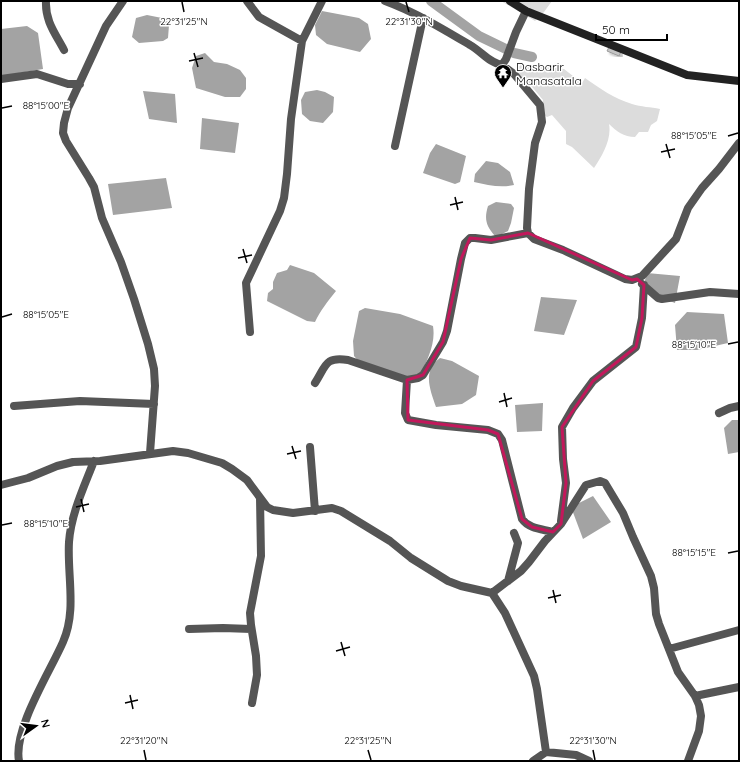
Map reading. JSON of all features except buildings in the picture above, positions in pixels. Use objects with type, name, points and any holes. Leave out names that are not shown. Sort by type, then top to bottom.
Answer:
[{"type":"main road","points":[[510,1],[526,12],[687,75],[739,81]]},
{"type":"street","points":[[46,1],[46,12],[51,27],[64,50]]},
{"type":"street","points":[[123,1],[106,26],[68,108],[63,133],[69,148],[83,167],[94,187],[102,218],[121,262],[148,344],[154,369],[155,386],[150,453]]},
{"type":"street","points":[[247,1],[259,17],[302,41]]},
{"type":"street","points":[[250,332],[246,283],[280,211],[284,198],[291,119],[302,41],[322,1]]},
{"type":"street","points":[[385,1],[423,18],[473,47],[492,61],[504,62],[540,105],[542,122],[535,143],[529,189],[526,228],[528,233],[534,239],[562,250],[624,279],[632,280],[642,276],[676,239],[688,208],[702,188],[739,143]]},
{"type":"street","points":[[504,62],[526,12]]},
{"type":"street","points":[[395,146],[423,18]]},
{"type":"street","points":[[1,79],[37,74],[68,84],[80,84]]},
{"type":"street","points":[[315,383],[328,363],[332,359],[338,358],[407,380],[423,376],[443,342],[447,331],[465,243],[470,238],[491,240],[528,233]]},
{"type":"street","points":[[637,279],[658,298],[662,299],[710,292],[739,294]]},
{"type":"street","points":[[561,524],[566,482],[563,459],[562,427],[573,408],[593,381],[636,347],[642,318],[644,285]]},
{"type":"street","points":[[407,380],[405,413],[408,420],[436,425],[488,430],[498,434],[502,440],[522,519],[526,524],[532,527],[553,532]]},
{"type":"street","points":[[14,406],[80,401],[154,404]]},
{"type":"street","points":[[719,413],[739,406]]},
{"type":"street","points":[[310,447],[314,511]]},
{"type":"street","points":[[1,485],[28,478],[57,466],[73,462],[94,461],[150,453],[173,451],[188,452],[222,463],[232,468],[247,480],[267,507],[273,510],[293,513],[332,508],[336,509],[390,541],[411,558],[448,581],[460,586],[492,593],[505,613],[534,676],[546,752]]},
{"type":"street","points":[[19,761],[18,748],[22,733],[46,675],[64,642],[70,620],[69,541],[74,514],[94,461]]},
{"type":"street","points":[[492,593],[529,562],[561,524],[586,485],[600,481],[605,484],[623,513],[651,576],[654,588],[656,614],[678,672],[695,696],[699,705],[701,716],[699,731],[688,761]]},
{"type":"street","points":[[252,703],[256,675],[256,656],[251,629],[250,613],[261,556],[260,498]]},
{"type":"street","points":[[508,581],[518,543],[514,533]]},
{"type":"street","points":[[189,629],[251,629]]},
{"type":"street","points":[[669,649],[739,630]]},
{"type":"street","points":[[695,696],[739,687]]},
{"type":"street","points":[[533,761],[546,752],[576,755],[589,761]]},
{"type":"highlighted area","points":[[528,233],[632,280],[637,279],[644,285],[642,318],[636,347],[593,381],[562,427],[566,483],[561,524],[553,532],[532,527],[522,519],[498,434],[488,430],[408,420],[407,380],[423,375],[443,342],[461,259],[470,238],[491,240]]},
{"type":"shaded area","points":[[501,1],[552,1],[535,21]]},
{"type":"shaded area","points":[[322,11],[359,18],[368,24],[371,39],[360,52],[327,44],[316,35],[315,25]]},
{"type":"shaded area","points":[[147,15],[167,19],[169,25],[168,38],[163,41],[139,43],[132,37],[136,18]]},
{"type":"shaded area","points":[[27,26],[38,33],[43,69],[1,76],[1,29]]},
{"type":"shaded area","points":[[205,53],[214,62],[227,64],[240,70],[246,78],[246,89],[240,97],[225,97],[196,88],[192,68],[196,56]]},
{"type":"shaded area","points":[[522,64],[564,69],[582,83],[585,78],[607,93],[626,102],[639,106],[660,109],[657,121],[651,125],[648,132],[639,132],[635,137],[620,133],[609,124],[610,130],[608,141],[594,168],[572,147],[566,144],[566,131],[552,115],[547,117],[543,114],[543,100],[519,75],[517,68]]},
{"type":"shaded area","points":[[317,90],[334,97],[333,112],[323,123],[310,121],[302,114],[301,100],[305,92]]},
{"type":"shaded area","points":[[143,91],[175,94],[177,123],[149,119]]},
{"type":"shaded area","points":[[202,118],[239,123],[235,153],[200,149]]},
{"type":"shaded area","points":[[436,144],[466,156],[460,182],[455,184],[423,173],[430,153]]},
{"type":"shaded area","points":[[486,161],[498,163],[510,172],[514,185],[499,186],[474,182],[475,174]]},
{"type":"shaded area","points":[[166,178],[172,208],[113,215],[108,184]]},
{"type":"shaded area","points":[[496,202],[511,204],[514,208],[508,231],[495,236],[488,226],[486,215],[488,206]]},
{"type":"shaded area","points":[[290,265],[314,273],[336,291],[315,322],[307,321],[267,301],[268,293],[273,289],[273,282],[277,273],[287,270]]},
{"type":"shaded area","points":[[647,273],[680,276],[675,303],[642,291]]},
{"type":"shaded area","points":[[541,297],[577,300],[564,335],[534,331]]},
{"type":"shaded area","points":[[365,308],[400,314],[433,326],[434,333],[432,346],[420,376],[405,378],[361,364],[354,356],[353,341],[359,311]]},
{"type":"shaded area","points":[[687,312],[724,314],[728,343],[697,350],[677,350],[675,325]]},
{"type":"shaded area","points":[[440,358],[452,361],[479,376],[476,395],[462,404],[436,407],[430,387],[429,374],[434,363]]},
{"type":"shaded area","points":[[543,403],[542,431],[517,432],[515,405]]},
{"type":"shaded area","points":[[732,420],[739,420],[739,452],[728,454],[724,428]]},
{"type":"shaded area","points":[[593,496],[611,522],[583,539],[571,507]]},
{"type":"waterway","points":[[431,1],[479,36],[514,53],[532,57]]},
{"type":"place","name":"Dasbarir Manasatala","points":[[503,88]]}]
